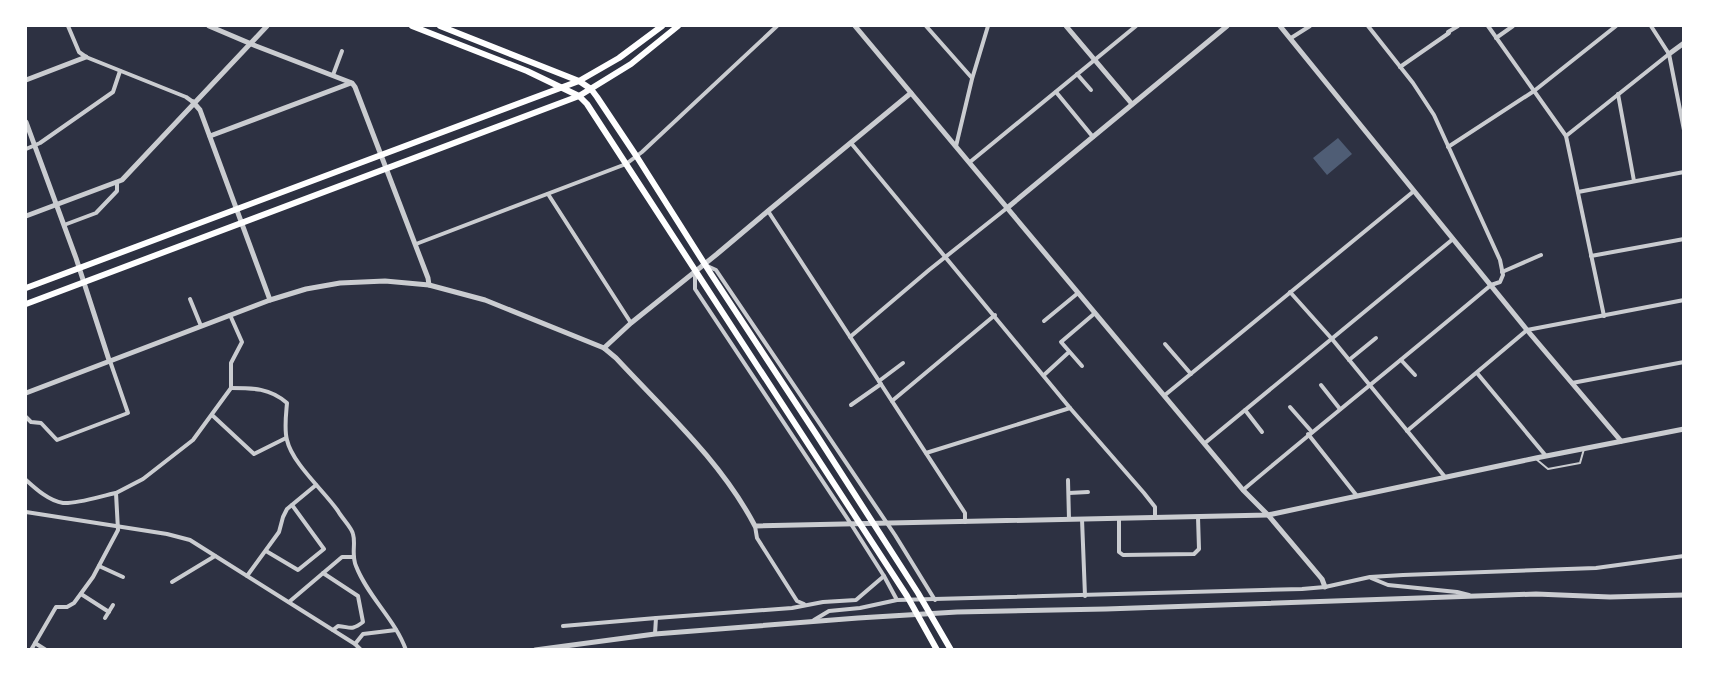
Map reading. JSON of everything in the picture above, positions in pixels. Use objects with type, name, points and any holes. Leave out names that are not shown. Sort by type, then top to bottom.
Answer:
[{"type":"main road","points":[[412,26],[527,70],[579,96],[587,105],[807,440],[907,596],[937,650]]},
{"type":"main road","points":[[440,26],[579,81],[591,89],[816,434],[918,593],[951,650]]},
{"type":"main road","points":[[26,288],[579,81],[619,57],[662,26]]},
{"type":"main road","points":[[26,304],[579,96],[631,64],[670,28],[678,26]]},
{"type":"street","points":[[68,26],[79,51],[86,57],[186,97],[200,110],[270,300]]},
{"type":"street","points":[[209,26],[352,83],[416,244],[429,285]]},
{"type":"street","points":[[26,216],[117,183],[125,177],[193,102],[267,26]]},
{"type":"street","points":[[416,244],[626,164],[637,157],[777,26]]},
{"type":"street","points":[[926,26],[972,79]]},
{"type":"street","points":[[956,146],[972,79],[988,26]]},
{"type":"street","points":[[1066,26],[1132,104]]},
{"type":"street","points":[[970,162],[1136,26]]},
{"type":"street","points":[[850,337],[1227,26]]},
{"type":"street","points":[[1280,26],[1527,330],[1621,441]]},
{"type":"street","points":[[1291,39],[1310,26]]},
{"type":"street","points":[[1244,489],[1491,285],[1500,282],[1503,275],[1500,261],[1434,115],[1368,26]]},
{"type":"street","points":[[1400,67],[1458,26]]},
{"type":"street","points":[[1488,26],[1566,136],[1604,315]]},
{"type":"street","points":[[1496,38],[1513,26]]},
{"type":"street","points":[[1448,147],[1534,91],[1616,26]]},
{"type":"street","points":[[1651,26],[1670,54],[1683,130]]},
{"type":"street","points":[[858,27],[1204,443],[1268,514],[1322,579],[1325,586]]},
{"type":"street","points":[[1566,136],[1683,43]]},
{"type":"street","points":[[333,75],[342,51]]},
{"type":"street","points":[[26,80],[86,57]]},
{"type":"street","points":[[26,148],[34,145],[113,92],[120,71]]},
{"type":"street","points":[[1077,74],[1091,90]]},
{"type":"street","points":[[210,136],[352,83]]},
{"type":"street","points":[[1056,92],[1093,136]]},
{"type":"street","points":[[604,348],[631,323],[911,93]]},
{"type":"street","points":[[1618,94],[1634,181]]},
{"type":"street","points":[[26,122],[80,268],[128,413],[57,440],[41,423],[31,422],[26,417]]},
{"type":"street","points":[[851,143],[1155,507],[1155,518]]},
{"type":"street","points":[[1578,192],[1683,172]]},
{"type":"street","points":[[64,225],[96,213],[117,191],[117,183]]},
{"type":"street","points":[[1165,395],[1414,191]]},
{"type":"street","points":[[548,194],[631,323]]},
{"type":"street","points":[[768,211],[966,513],[965,522]]},
{"type":"street","points":[[1204,443],[1454,239]]},
{"type":"street","points":[[1591,256],[1683,239]]},
{"type":"street","points":[[1502,272],[1541,255]]},
{"type":"street","points":[[705,264],[716,270],[887,524],[935,600]]},
{"type":"street","points":[[695,272],[695,289],[851,524],[897,600]]},
{"type":"street","points":[[26,393],[270,300],[306,289],[340,283],[384,281],[429,285],[478,298],[604,348],[616,358],[721,472],[746,509],[755,526],[757,538],[797,601],[804,605]]},
{"type":"street","points":[[1044,321],[1079,292]]},
{"type":"street","points":[[1290,292],[1332,339],[1445,477]]},
{"type":"street","points":[[190,299],[201,326]]},
{"type":"street","points":[[1407,431],[1527,330],[1683,300]]},
{"type":"street","points":[[1082,366],[1061,342],[1096,313]]},
{"type":"street","points":[[26,480],[51,499],[63,502],[74,502],[116,493],[143,479],[193,441],[231,387],[231,363],[242,342],[230,315]]},
{"type":"street","points":[[892,401],[995,315]]},
{"type":"street","points":[[1349,360],[1377,338]]},
{"type":"street","points":[[1165,344],[1191,374]]},
{"type":"street","points":[[1044,375],[1069,352]]},
{"type":"street","points":[[1401,360],[1414,375]]},
{"type":"street","points":[[1572,382],[1683,362]]},
{"type":"street","points":[[851,405],[903,363]]},
{"type":"street","points":[[1477,374],[1546,456]]},
{"type":"street","points":[[1321,385],[1340,410]]},
{"type":"street","points":[[231,387],[268,390],[287,403],[286,438],[290,449],[353,534],[356,566],[406,650]]},
{"type":"street","points":[[1290,407],[1357,496]]},
{"type":"street","points":[[926,453],[1070,408]]},
{"type":"street","points":[[1245,410],[1262,432]]},
{"type":"street","points":[[212,415],[254,454],[286,438]]},
{"type":"street","points":[[755,526],[1268,514],[1683,429]]},
{"type":"street","points":[[1068,480],[1069,520]]},
{"type":"street","points":[[247,576],[279,532],[287,509],[316,485]]},
{"type":"street","points":[[1069,493],[1088,492]]},
{"type":"street","points":[[31,650],[56,607],[67,607],[74,603],[99,566],[118,527],[116,493]]},
{"type":"street","points":[[267,551],[298,570],[324,549],[292,505]]},
{"type":"street","points":[[26,512],[167,534],[189,540],[355,644],[361,650]]},
{"type":"street","points":[[26,519],[32,512]]},
{"type":"street","points":[[1119,519],[1119,552],[1123,555],[1194,554],[1199,549],[1198,517]]},
{"type":"street","points":[[1082,519],[1085,596]]},
{"type":"street","points":[[172,582],[215,556]]},
{"type":"street","points":[[811,622],[830,611],[860,608],[897,600],[1302,589],[1370,577],[1403,574],[1596,568],[1683,556]]},
{"type":"street","points":[[289,602],[342,557],[354,557]]},
{"type":"street","points":[[99,566],[123,578]]},
{"type":"street","points":[[323,573],[358,596],[363,622],[355,628],[338,626],[333,630]]},
{"type":"street","points":[[563,626],[792,608],[856,600],[884,576]]},
{"type":"street","points":[[1370,577],[1388,585],[1457,592],[1473,596]]},
{"type":"street","points":[[81,594],[109,612]]},
{"type":"street","points":[[536,650],[656,634],[957,612],[1536,594],[1611,597],[1683,595]]},
{"type":"street","points":[[105,618],[113,605]]},
{"type":"street","points":[[656,618],[656,634]]},
{"type":"street","points":[[355,644],[363,634],[396,630]]},
{"type":"street","points":[[35,643],[46,650]]},
{"type":"lane","points":[[1536,458],[1548,469],[1580,463],[1584,449]]},
{"type":"water","points":[[1338,138],[1352,154],[1327,175],[1313,158]]}]
